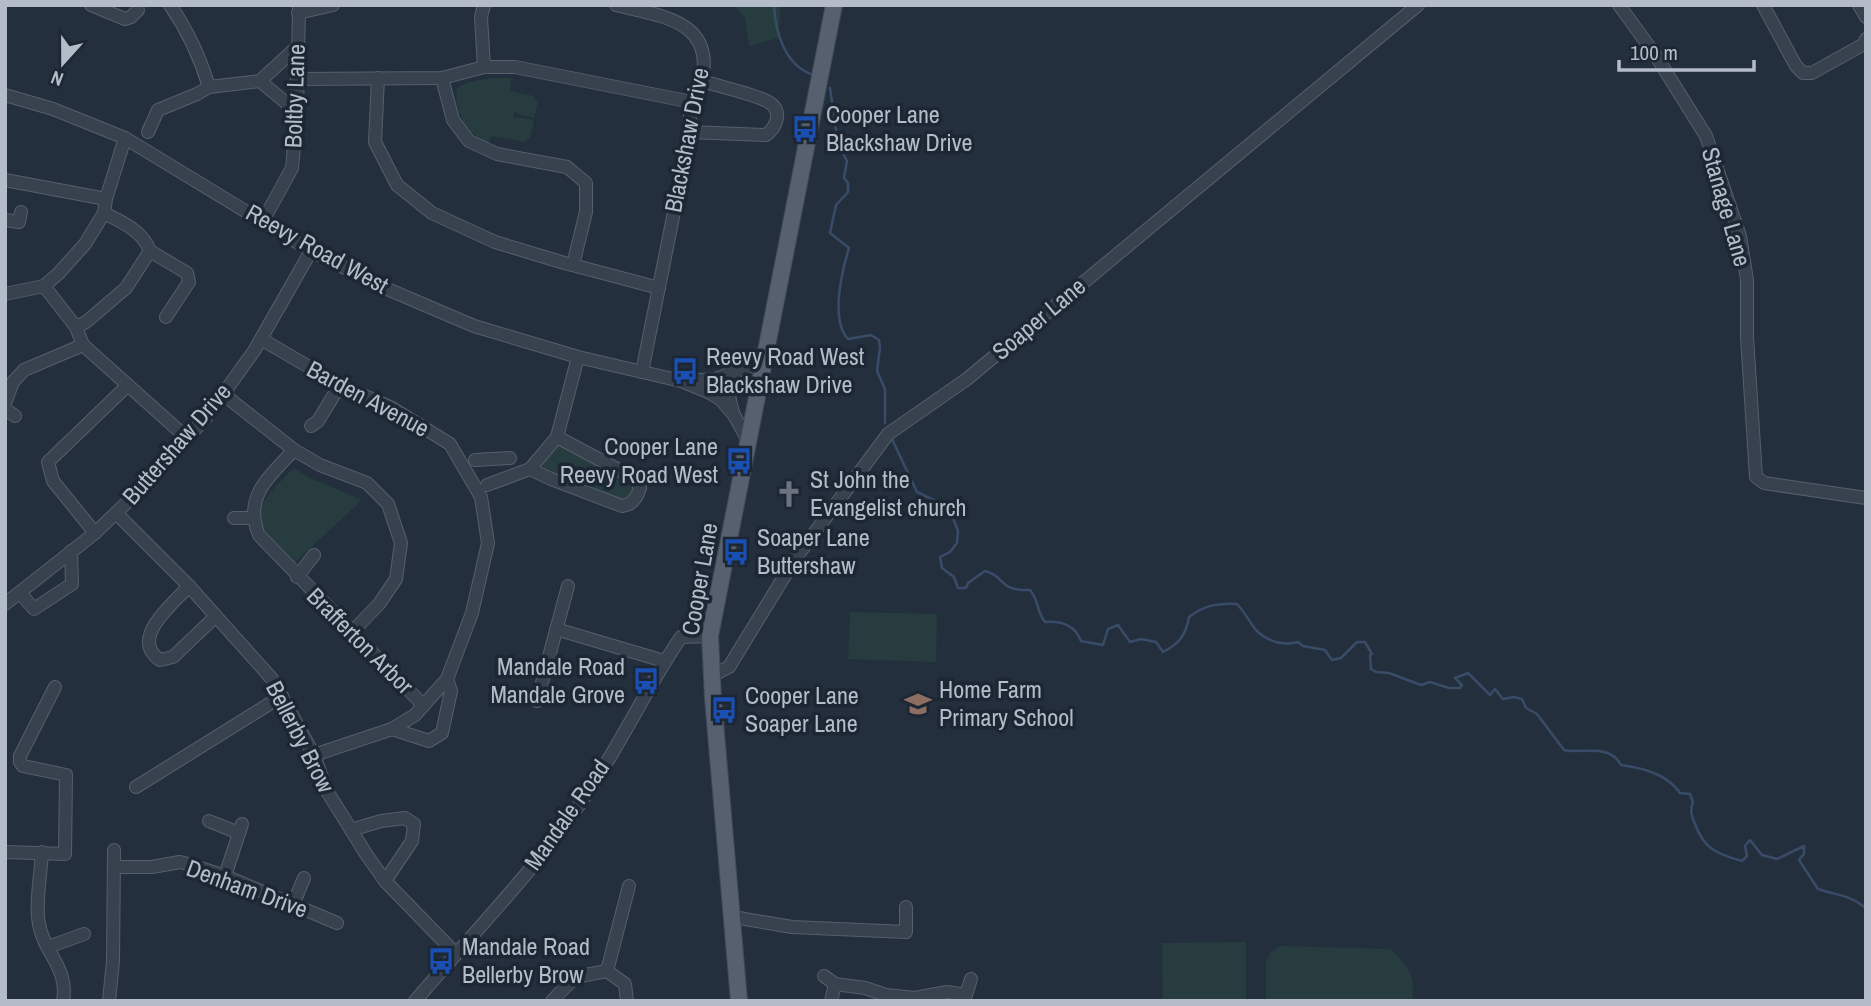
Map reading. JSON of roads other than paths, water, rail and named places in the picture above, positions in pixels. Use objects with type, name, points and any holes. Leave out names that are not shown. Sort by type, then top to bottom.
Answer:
[{"type":"main road","name":"Cooper Lane","points":[[739,1001],[711,676],[710,636],[834,5]]},
{"type":"street","points":[[91,5],[125,19],[138,10]]},
{"type":"street","points":[[170,5],[184,24],[199,56],[209,87]]},
{"type":"street","points":[[298,9],[333,5]]},
{"type":"street","points":[[484,5],[481,17],[484,67]]},
{"type":"street","name":"Blackshaw Drive","points":[[616,5],[683,23],[700,42],[703,60],[702,81],[692,102],[690,132],[642,372]]},
{"type":"street","name":"Soaper Lane","points":[[711,676],[720,674],[729,667],[794,559],[888,434],[967,379],[1418,5]]},
{"type":"street","name":"Stanage Lane","points":[[1619,5],[1656,56],[1706,136],[1740,236],[1747,280],[1747,337],[1756,477],[1764,483],[1866,498]]},
{"type":"street","points":[[1763,5],[1796,66],[1804,73],[1812,73],[1864,44],[1866,39]]},
{"type":"street","points":[[1858,5],[1866,17]]},
{"type":"street","name":"Boltby Lane","points":[[263,221],[292,168],[297,113],[298,9]]},
{"type":"street","points":[[148,132],[159,110],[209,87],[260,81],[296,47]]},
{"type":"street","points":[[297,79],[442,78],[484,67],[514,67],[692,102]]},
{"type":"street","points":[[378,78],[375,142],[397,185],[432,213],[495,242],[659,288]]},
{"type":"street","points":[[442,78],[453,120],[469,141],[497,154],[567,167],[586,183],[586,212],[573,265]]},
{"type":"street","points":[[260,81],[297,113]]},
{"type":"street","points":[[690,132],[766,135],[776,125],[777,113],[771,103],[702,81]]},
{"type":"street","name":"Reevy Road West","points":[[5,95],[53,109],[125,138],[311,251],[385,288],[474,326],[578,357],[681,381]]},
{"type":"street","points":[[5,294],[44,286],[85,244],[104,213],[125,138]]},
{"type":"street","points":[[5,180],[106,199]]},
{"type":"street","points":[[5,220],[19,222],[20,212]]},
{"type":"street","points":[[76,327],[131,292],[149,251],[146,240],[137,232],[104,213]]},
{"type":"street","points":[[149,251],[187,274],[189,282],[166,317]]},
{"type":"street","name":"Buttershaw Drive","points":[[5,604],[95,533],[144,486],[187,438],[261,339],[311,251]]},
{"type":"street","points":[[44,286],[76,327],[83,345],[187,438]]},
{"type":"street","name":"Barden Avenue","points":[[261,339],[340,385],[392,408],[450,444],[481,497],[488,543],[472,613],[447,679],[415,715],[392,729],[314,755]]},
{"type":"street","points":[[5,403],[13,382],[24,370],[83,345]]},
{"type":"street","points":[[493,460],[492,484],[530,469],[557,437],[578,357]]},
{"type":"street","points":[[681,381],[715,379],[764,361]]},
{"type":"street","points":[[735,373],[728,386],[728,397],[734,415],[749,442]]},
{"type":"street","points":[[681,381],[720,399],[734,415]]},
{"type":"street","points":[[95,533],[53,481],[48,462],[128,385]]},
{"type":"street","points":[[311,426],[318,421],[340,385]]},
{"type":"street","points":[[222,394],[294,450],[320,465],[367,483],[388,504],[401,543],[396,579],[379,604],[351,632]]},
{"type":"street","points":[[530,469],[551,480],[622,506],[632,503],[638,496],[640,488],[636,480],[557,437]]},
{"type":"street","points":[[256,528],[253,506],[265,482],[294,450]]},
{"type":"street","points":[[475,460],[510,458]]},
{"type":"street","name":"Bellerby Brow","points":[[116,513],[189,586],[272,679],[314,755],[327,791],[385,881],[456,954]]},
{"type":"street","points":[[234,518],[256,528]]},
{"type":"street","name":"Brafferton Arbor","points":[[256,528],[297,577],[423,705]]},
{"type":"street","points":[[20,593],[34,609],[72,584],[71,551]]},
{"type":"street","name":"Brafferton Arbor","points":[[297,577],[314,555]]},
{"type":"street","points":[[189,586],[150,631],[148,646],[152,655],[160,660],[173,657],[216,616]]},
{"type":"street","points":[[537,701],[568,586]]},
{"type":"street","points":[[556,629],[664,661]]},
{"type":"street","name":"Mandale Road","points":[[415,1001],[536,863],[594,783],[664,661],[681,637],[710,636]]},
{"type":"street","points":[[392,729],[429,741],[442,733],[451,691],[447,679]]},
{"type":"street","points":[[5,852],[65,854],[66,775],[23,766],[20,762],[20,756],[55,687]]},
{"type":"street","points":[[136,787],[282,695]]},
{"type":"street","points":[[351,830],[381,821],[405,818],[414,824],[412,841],[385,881]]},
{"type":"street","points":[[209,821],[241,829],[225,876]]},
{"type":"street","points":[[109,1001],[113,961],[114,850]]},
{"type":"street","points":[[42,852],[38,922],[63,975],[63,1001]]},
{"type":"street","name":"Denham Drive","points":[[114,867],[152,867],[180,862],[225,876],[337,923]]},
{"type":"street","points":[[293,905],[304,878]]},
{"type":"street","points":[[607,971],[629,887]]},
{"type":"street","points":[[733,917],[792,927],[911,933],[906,907]]},
{"type":"street","points":[[48,947],[84,934]]},
{"type":"street","points":[[552,1001],[575,977],[607,971],[625,984],[626,1001]]},
{"type":"street","points":[[831,1001],[829,980],[865,988],[885,998],[915,998],[947,992],[965,995],[971,979]]},
{"type":"waterway","points":[[774,5],[779,36],[789,56],[804,71],[814,75]]},
{"type":"waterway","points":[[830,88],[838,145],[847,161],[844,178],[848,183],[848,192],[836,205],[830,233],[849,248],[839,295],[840,320],[848,339],[871,335],[879,340],[877,371],[885,389],[885,423]]},
{"type":"waterway","points":[[891,437],[917,492],[944,505],[953,518],[958,531],[957,543],[950,552],[940,557],[942,568],[954,577],[958,588],[966,588],[968,583],[985,571],[992,573],[1007,586],[1030,590],[1045,622],[1067,625],[1081,641],[1103,645],[1108,629],[1118,625],[1130,642],[1141,639],[1156,642],[1163,652],[1181,638],[1189,617],[1195,613],[1212,606],[1237,604],[1257,631],[1268,639],[1281,643],[1298,642],[1303,646],[1325,650],[1332,660],[1341,658],[1357,642],[1365,642],[1372,654],[1371,669],[1376,672],[1389,673],[1421,685],[1430,682],[1449,688],[1460,688],[1462,685],[1455,678],[1468,673],[1490,695],[1495,689],[1503,699],[1522,699],[1526,708],[1537,714],[1564,750],[1610,754],[1621,765],[1654,773],[1675,786],[1680,793],[1690,794],[1693,802],[1692,815],[1703,839],[1712,849],[1742,861],[1747,856],[1745,846],[1750,840],[1762,855],[1777,859],[1804,846],[1804,854],[1799,860],[1818,889],[1848,898],[1866,908]]},
{"type":"place","name":"Cooper Lane Blackshaw Drive","points":[[805,129]]},
{"type":"place","name":"Reevy Road West Blackshaw Drive","points":[[685,371]]},
{"type":"place","name":"Cooper Lane Reevy Road West","points":[[739,461]]},
{"type":"place","name":"St John the Evangelist church","points":[[789,494]]},
{"type":"place","name":"Soaper Lane Buttershaw","points":[[736,552]]},
{"type":"place","name":"Mandale Road Mandale Grove","points":[[646,681]]},
{"type":"place","name":"Home Farm Primary School","points":[[918,704]]},
{"type":"place","name":"Cooper Lane Soaper Lane","points":[[724,710]]},
{"type":"place","name":"Mandale Road Bellerby Brow","points":[[441,961]]}]
